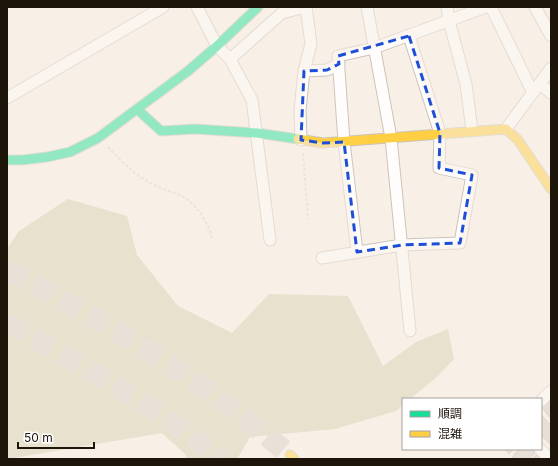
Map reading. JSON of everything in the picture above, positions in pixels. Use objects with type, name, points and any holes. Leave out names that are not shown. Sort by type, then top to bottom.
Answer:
[{"type":"street","points":[[7,98],[163,7]]},
{"type":"street","points":[[197,7],[217,46],[230,59],[252,100],[270,240]]},
{"type":"street","points":[[7,160],[35,159],[70,152],[98,138],[138,109],[217,46],[258,7]]},
{"type":"street","points":[[230,59],[282,13],[305,7],[312,44],[304,71],[300,111],[302,140]]},
{"type":"street","points":[[367,7],[392,138],[410,331]]},
{"type":"street","points":[[447,7],[449,21],[466,84],[472,131]]},
{"type":"street","points":[[357,252],[344,142],[338,56],[374,48],[486,7]]},
{"type":"street","points":[[491,7],[533,93]]},
{"type":"street","points":[[535,7],[551,36]]},
{"type":"street","points":[[322,258],[402,245],[460,243],[472,175],[439,168],[440,133],[409,36]]},
{"type":"street","points":[[304,71],[328,70],[339,64]]},
{"type":"street","points":[[506,129],[551,68]]},
{"type":"street","points":[[540,84],[551,93]]},
{"type":"street","points":[[138,109],[161,131],[195,129],[257,133],[323,144],[440,133],[506,129],[518,140],[551,189]]},
{"type":"street","points":[[542,400],[551,391]]},
{"type":"street","points":[[541,450],[550,459]]},
{"type":"path","points":[[98,138],[128,168],[156,186],[184,198],[195,206],[208,226],[212,238]]},
{"type":"path","points":[[302,140],[308,219]]},
{"type":"highlighted area","points":[[409,36],[440,133],[439,168],[472,175],[460,243],[402,245],[357,252],[344,142],[323,143],[301,140],[304,71],[327,70],[339,64],[338,56]]},
{"type":"shaded area","points":[[68,199],[127,216],[137,255],[178,306],[232,333],[269,294],[348,296],[383,366],[416,342],[448,329],[454,359],[438,376],[411,398],[402,398],[402,406],[396,411],[335,429],[250,437],[237,459],[186,459],[186,455],[162,433],[7,459],[7,249],[19,231]]},
{"type":"building","points":[[551,397],[550,418],[542,407],[542,405]]},
{"type":"building","points":[[542,416],[548,422],[542,428]]},
{"type":"building","points":[[549,423],[551,425],[551,445],[542,436],[542,430]]},
{"type":"building","points":[[506,450],[513,450],[509,454]]},
{"type":"building","points":[[518,450],[531,450],[535,453],[529,459],[514,459],[512,457]]},
{"type":"building","points":[[536,455],[540,459],[532,459]]},
{"type":"tunnel","points":[[7,269],[118,332],[172,365],[224,402],[290,455]]},
{"type":"tunnel","points":[[7,323],[112,383],[172,422],[222,459]]},
{"type":"traffic: fast","points":[[7,160],[47,157],[70,152],[98,138],[188,71],[258,7]]},
{"type":"traffic: fast","points":[[137,109],[161,131],[195,129],[257,133],[298,139]]},
{"type":"traffic: slow","points":[[298,139],[323,143],[506,129],[518,140],[551,189]]},
{"type":"traffic: slow","points":[[290,455],[294,459]]}]
